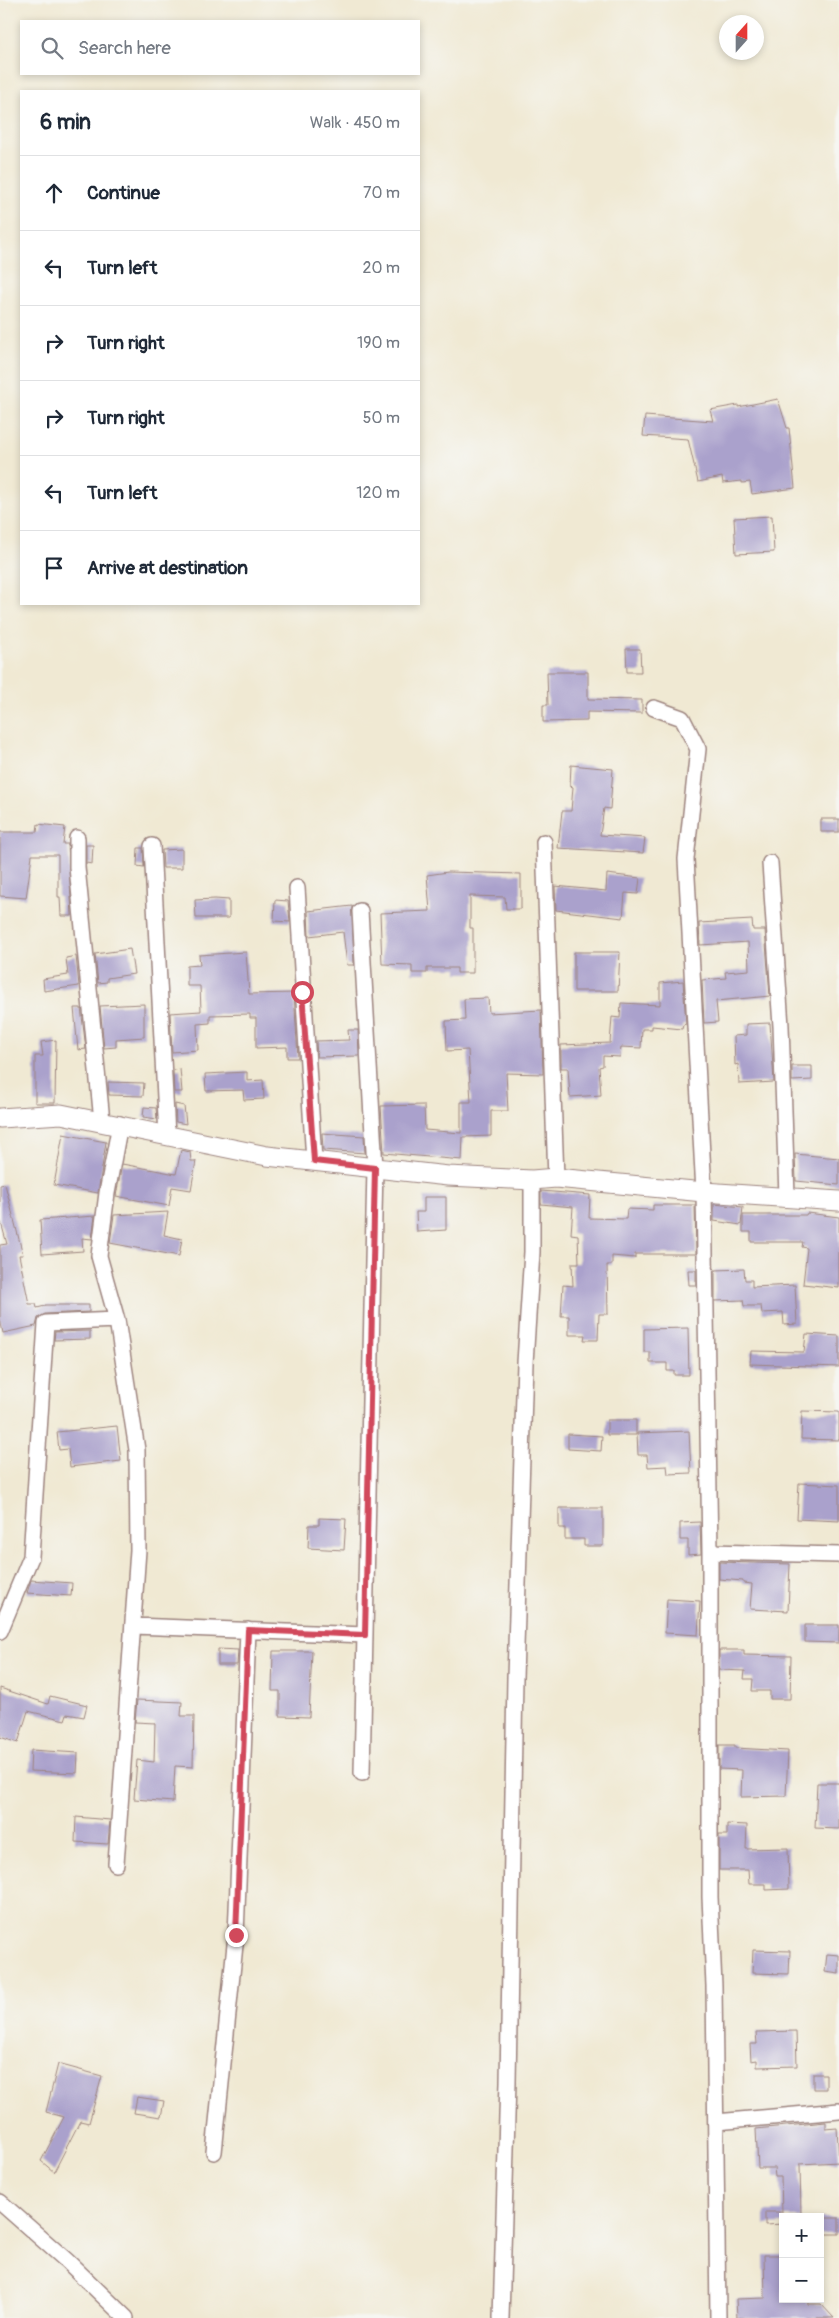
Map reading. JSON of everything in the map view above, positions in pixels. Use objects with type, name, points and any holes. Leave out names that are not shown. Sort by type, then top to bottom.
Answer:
[{"type":"street","points":[[654,708],[682,718],[698,749],[686,859],[704,1192],[710,1552],[710,1896],[716,2122],[718,2318]]},
{"type":"street","points":[[77,838],[77,867],[111,1123],[107,1193],[99,1256],[117,1320],[136,1450],[138,1550],[116,1864]]},
{"type":"street","points":[[544,842],[556,1178]]},
{"type":"street","points":[[152,846],[167,1136]]},
{"type":"street","points":[[770,863],[780,1026],[787,1196]]},
{"type":"street","points":[[297,888],[314,1161]]},
{"type":"street","points":[[360,911],[375,1168],[362,1773]]},
{"type":"street","points":[[0,1118],[61,1114],[267,1156],[448,1176],[532,1180],[556,1178],[704,1192],[787,1196],[839,1201]]},
{"type":"street","points":[[500,2318],[508,2082],[515,1678],[525,1363],[532,1252],[532,1180]]},
{"type":"street","points":[[0,1631],[31,1556],[46,1323],[117,1320]]},
{"type":"street","points":[[710,1552],[839,1555]]},
{"type":"street","points":[[134,1626],[365,1635]]},
{"type":"street","points":[[214,2152],[236,1935],[248,1630]]},
{"type":"street","points":[[716,2122],[839,2111]]},
{"type":"street","points":[[0,2202],[67,2261],[126,2318]]},
{"type":"building","points":[[778,399],[787,428],[789,428],[795,488],[752,494],[750,482],[723,483],[722,477],[698,482],[688,439],[643,436],[645,416],[713,421],[710,410],[738,405],[738,407]]},
{"type":"building","points":[[772,516],[774,552],[736,554],[734,518]]},
{"type":"building","points":[[626,649],[640,649],[641,672],[627,672]]},
{"type":"building","points":[[547,672],[588,672],[588,699],[642,700],[642,713],[587,712],[587,721],[543,722],[543,705],[548,705]]},
{"type":"building","points":[[571,765],[613,769],[610,809],[604,808],[600,835],[645,838],[643,853],[558,848],[562,811],[571,811],[573,787],[570,786]]},
{"type":"building","points":[[821,819],[839,819],[839,832],[821,832]]},
{"type":"building","points":[[38,824],[65,827],[63,844],[68,844],[72,916],[61,916],[60,897],[58,897],[58,855],[32,855],[26,898],[0,896],[0,832],[37,832]]},
{"type":"building","points":[[86,845],[93,845],[92,864],[86,863]]},
{"type":"building","points":[[138,848],[143,848],[144,867],[137,866]]},
{"type":"building","points":[[182,849],[182,868],[163,868],[162,850]]},
{"type":"building","points":[[448,872],[521,874],[521,909],[506,909],[505,897],[470,896],[470,928],[473,928],[473,973],[457,973],[457,968],[427,968],[427,973],[412,973],[412,965],[382,964],[380,913],[430,911],[427,875]]},
{"type":"building","points":[[607,874],[640,878],[638,894],[625,893],[623,918],[556,910],[555,886],[606,891]]},
{"type":"building","points":[[195,900],[229,900],[229,918],[196,918]]},
{"type":"building","points":[[275,900],[288,901],[290,922],[274,921]]},
{"type":"building","points":[[352,906],[354,965],[347,965],[343,932],[309,936],[308,911]]},
{"type":"building","points":[[752,920],[753,930],[765,930],[770,996],[716,1001],[718,1022],[704,1023],[702,980],[726,978],[725,972],[749,970],[748,942],[700,945],[699,923]]},
{"type":"building","points":[[130,949],[134,974],[107,978],[107,982],[98,983],[95,954]]},
{"type":"building","points":[[246,952],[249,994],[294,993],[298,1058],[287,1058],[287,1047],[256,1048],[256,1018],[250,1018],[250,1014],[210,1015],[210,1023],[197,1024],[198,1050],[172,1052],[170,1013],[201,1011],[200,986],[187,986],[187,966],[200,965],[199,955]]},
{"type":"building","points":[[574,952],[620,952],[618,991],[574,991]]},
{"type":"building","points":[[76,956],[79,986],[44,991],[43,979],[68,975],[66,958]]},
{"type":"building","points":[[683,981],[686,1024],[683,1025],[682,1029],[652,1026],[652,1029],[642,1029],[641,1048],[621,1047],[620,1057],[603,1056],[603,1066],[599,1067],[601,1095],[570,1097],[568,1068],[561,1068],[561,1045],[610,1043],[612,1017],[620,1018],[621,1003],[660,1005],[660,983]]},
{"type":"building","points":[[488,998],[489,1013],[541,1010],[543,1074],[506,1073],[508,1111],[491,1111],[491,1136],[463,1137],[462,1160],[384,1153],[381,1106],[424,1105],[425,1130],[461,1133],[461,1102],[471,1102],[468,1050],[447,1051],[446,1021],[465,1020],[464,999]]},
{"type":"building","points":[[144,1004],[144,1037],[116,1039],[116,1047],[104,1048],[100,1006]]},
{"type":"building","points":[[74,1008],[81,1008],[86,1049],[78,1050]]},
{"type":"building","points":[[770,1023],[774,1082],[739,1084],[738,1064],[735,1065],[734,1036],[746,1035],[746,1024]]},
{"type":"building","points":[[348,1030],[358,1030],[359,1056],[317,1057],[316,1041],[349,1040]]},
{"type":"building","points":[[56,1040],[55,1103],[35,1103],[35,1056],[43,1056],[41,1042]]},
{"type":"building","points":[[792,1066],[812,1066],[812,1080],[792,1081]]},
{"type":"building","points":[[180,1069],[182,1092],[174,1092],[173,1070]]},
{"type":"building","points":[[247,1072],[247,1081],[263,1080],[264,1099],[244,1100],[243,1090],[206,1091],[205,1074]]},
{"type":"building","points":[[108,1082],[144,1083],[143,1096],[109,1095]]},
{"type":"building","points":[[175,1104],[184,1106],[186,1124],[176,1122]]},
{"type":"building","points":[[144,1107],[156,1108],[157,1119],[143,1117]]},
{"type":"building","points":[[322,1133],[364,1136],[365,1153],[323,1150]]},
{"type":"building","points":[[63,1134],[106,1142],[98,1193],[54,1185]]},
{"type":"building","points":[[181,1150],[190,1152],[191,1161],[196,1161],[191,1190],[172,1187],[169,1206],[116,1196],[122,1164],[176,1174]]},
{"type":"building","points":[[795,1154],[839,1158],[839,1185],[796,1181]]},
{"type":"building","points":[[5,1184],[23,1255],[19,1255],[29,1304],[36,1304],[37,1308],[45,1305],[89,1305],[89,1312],[45,1314],[38,1318],[36,1326],[3,1333],[0,1319],[0,1245],[7,1244],[0,1219],[0,1185]]},
{"type":"building","points":[[541,1191],[590,1195],[589,1218],[626,1219],[627,1209],[653,1210],[653,1205],[695,1205],[696,1254],[635,1254],[635,1258],[612,1256],[612,1265],[607,1265],[608,1314],[599,1314],[598,1340],[584,1340],[585,1335],[569,1335],[569,1316],[561,1316],[563,1285],[573,1286],[572,1263],[579,1263],[578,1235],[571,1234],[573,1207],[541,1204]]},
{"type":"building","points":[[424,1197],[446,1197],[446,1230],[417,1232],[416,1212],[424,1212]]},
{"type":"building","points":[[714,1204],[743,1207],[741,1225],[714,1221]]},
{"type":"building","points":[[168,1212],[164,1235],[182,1239],[179,1256],[110,1243],[114,1215]]},
{"type":"building","points":[[807,1213],[839,1217],[839,1288],[803,1284],[807,1248],[802,1247],[803,1242],[751,1242],[751,1232],[743,1232],[743,1215],[806,1215]]},
{"type":"building","points":[[95,1216],[92,1239],[82,1238],[83,1251],[42,1254],[40,1220]]},
{"type":"building","points":[[744,1269],[745,1280],[752,1280],[752,1287],[795,1285],[797,1324],[784,1325],[783,1312],[762,1313],[761,1306],[744,1306],[743,1300],[715,1301],[715,1270]]},
{"type":"building","points":[[688,1270],[696,1270],[696,1285],[689,1285]]},
{"type":"building","points":[[688,1328],[689,1375],[674,1375],[674,1371],[667,1371],[667,1363],[650,1363],[650,1352],[644,1352],[644,1329]]},
{"type":"building","points":[[90,1331],[90,1339],[54,1340],[55,1332]]},
{"type":"building","points":[[806,1334],[839,1336],[839,1367],[750,1364],[751,1351],[804,1352]]},
{"type":"building","points":[[802,1411],[839,1412],[839,1440],[801,1439]]},
{"type":"building","points":[[607,1420],[636,1420],[636,1435],[607,1435]]},
{"type":"building","points":[[117,1426],[121,1461],[70,1467],[68,1449],[59,1450],[57,1432]]},
{"type":"building","points":[[689,1431],[691,1473],[668,1474],[667,1466],[648,1467],[647,1455],[638,1455],[637,1433]]},
{"type":"building","points":[[568,1434],[602,1436],[601,1451],[568,1449]]},
{"type":"building","points":[[799,1483],[839,1485],[839,1521],[797,1519]]},
{"type":"building","points":[[559,1508],[603,1508],[603,1546],[584,1546],[584,1539],[565,1539],[565,1528],[559,1528]]},
{"type":"building","points":[[319,1518],[346,1519],[344,1550],[308,1548],[309,1525],[319,1525]]},
{"type":"building","points":[[700,1522],[701,1554],[688,1555],[688,1540],[680,1540],[680,1523]]},
{"type":"building","points":[[719,1562],[790,1564],[788,1611],[750,1609],[752,1584],[743,1583],[743,1581],[719,1579]]},
{"type":"building","points":[[31,1580],[72,1583],[71,1596],[27,1593]]},
{"type":"building","points":[[667,1599],[700,1601],[698,1635],[665,1633]]},
{"type":"building","points":[[805,1625],[839,1625],[839,1643],[805,1642]]},
{"type":"building","points":[[218,1649],[238,1650],[237,1665],[218,1665]]},
{"type":"building","points":[[719,1650],[744,1650],[744,1655],[791,1656],[790,1699],[770,1699],[770,1691],[752,1691],[753,1679],[744,1679],[745,1671],[719,1670]]},
{"type":"building","points":[[273,1651],[312,1651],[309,1717],[280,1716],[280,1691],[272,1691]]},
{"type":"building","points":[[0,1688],[48,1704],[50,1696],[87,1705],[84,1717],[67,1714],[65,1720],[28,1711],[18,1743],[0,1737]]},
{"type":"building","points":[[137,1700],[182,1702],[181,1716],[194,1716],[193,1767],[175,1766],[173,1802],[134,1799],[137,1760],[154,1762],[155,1723],[135,1722]]},
{"type":"building","points":[[719,1745],[735,1745],[735,1748],[788,1751],[786,1796],[741,1797],[742,1770],[719,1769]]},
{"type":"building","points":[[31,1750],[78,1753],[77,1773],[30,1771]]},
{"type":"building","points":[[817,1783],[839,1783],[839,1829],[815,1828]]},
{"type":"building","points":[[76,1817],[110,1820],[108,1844],[75,1842]]},
{"type":"building","points":[[727,1824],[747,1825],[746,1849],[788,1848],[789,1889],[766,1890],[766,1884],[749,1884],[748,1870],[719,1870],[719,1835],[727,1835]]},
{"type":"building","points":[[753,1950],[790,1951],[789,1974],[752,1973]]},
{"type":"building","points":[[827,1954],[839,1955],[839,1974],[825,1972]]},
{"type":"building","points":[[796,2031],[797,2066],[757,2067],[757,2060],[751,2061],[750,2044],[757,2044],[756,2032]]},
{"type":"building","points":[[58,2064],[102,2076],[89,2123],[80,2121],[54,2172],[41,2161],[64,2117],[46,2112]]},
{"type":"building","points":[[813,2074],[826,2074],[826,2089],[813,2089]]},
{"type":"building","points":[[137,2097],[164,2101],[161,2117],[134,2113]]},
{"type":"building","points":[[826,2122],[826,2129],[837,2128],[839,2162],[800,2164],[801,2213],[779,2213],[779,2224],[765,2225],[765,2212],[782,2212],[781,2177],[775,2177],[774,2168],[758,2168],[756,2129]]},
{"type":"building","points":[[824,2218],[839,2218],[839,2234],[824,2234]]},
{"type":"building","points":[[764,2255],[779,2255],[779,2303],[821,2304],[834,2318],[737,2318],[736,2299],[765,2298]]},
{"type":"route","points":[[236,1935],[248,1630],[365,1635],[375,1168],[314,1161],[302,992]]}]
